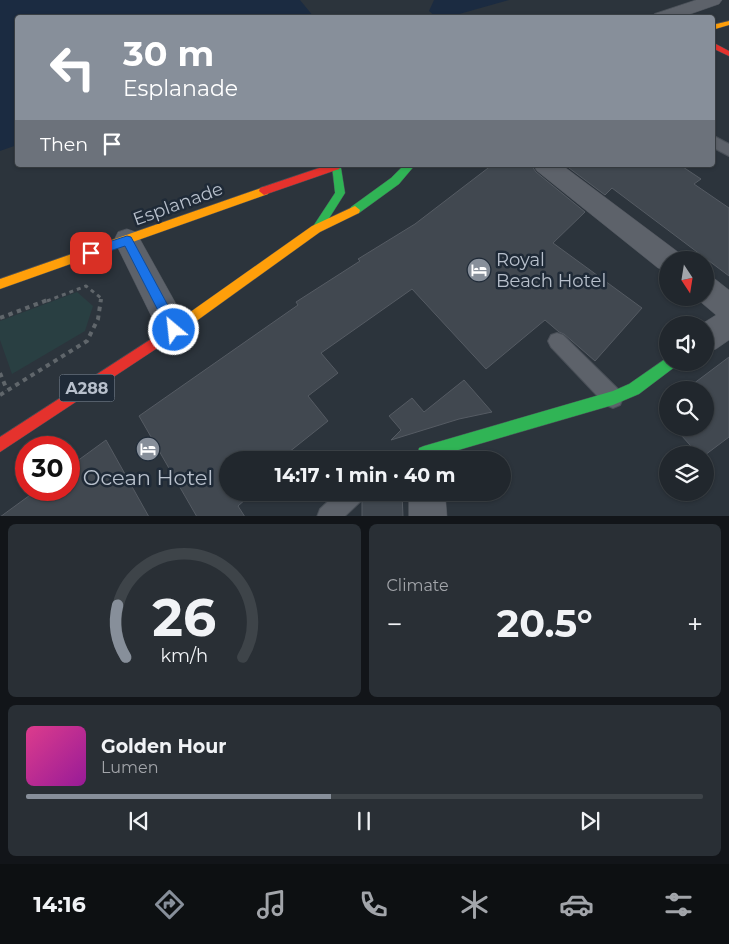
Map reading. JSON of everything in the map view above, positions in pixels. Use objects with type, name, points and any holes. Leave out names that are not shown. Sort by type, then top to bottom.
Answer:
[{"type":"main road","points":[[715,27],[729,23]]},
{"type":"main road","points":[[715,46],[729,54]]},
{"type":"main road","name":"Esplanade","points":[[0,284],[332,167]]},
{"type":"main road","name":"A288","points":[[316,229],[340,193],[338,167]]},
{"type":"main road","name":"A288","points":[[0,445],[174,330],[316,229],[361,207],[408,167]]},
{"type":"main road","points":[[443,451],[613,398],[634,388],[659,370]]},
{"type":"street","points":[[669,15],[713,0]]},
{"type":"street","points":[[548,167],[659,253]]},
{"type":"street","points":[[127,240],[174,330]]},
{"type":"street","points":[[714,295],[729,307]]},
{"type":"street","points":[[714,333],[729,323]]},
{"type":"street","points":[[427,501],[428,516]]},
{"type":"lane","points":[[715,142],[729,151]]},
{"type":"lane","points":[[557,341],[613,398]]},
{"type":"lane","points":[[328,516],[344,501]]},
{"type":"path","points":[[0,318],[86,286],[101,298],[98,319],[87,341],[0,395]]},
{"type":"path","points":[[0,373],[7,390]]},
{"type":"green space","points":[[77,292],[93,306],[85,331],[12,374],[0,340],[0,321]]},
{"type":"water","points":[[0,0],[509,0],[456,15],[15,15],[15,146],[0,151]]},
{"type":"pier","points":[[300,0],[434,0],[429,11],[434,15],[312,15]]},
{"type":"building","points":[[489,167],[532,167],[585,212],[553,243],[642,308],[595,361],[545,320],[486,369],[412,289],[321,353],[338,373],[308,396],[328,421],[290,451],[219,451],[219,501],[244,501],[238,506],[244,516],[196,516],[139,416],[298,305],[296,302],[360,261],[358,259],[415,224]]},
{"type":"building","points":[[568,167],[683,167],[701,179],[694,184],[729,208],[729,276],[714,265],[714,251],[696,251],[612,188],[605,195]]},
{"type":"building","points":[[729,357],[729,437],[714,448],[714,446],[691,446],[682,436],[714,436],[714,381],[697,381],[710,371],[714,371],[714,368]]},
{"type":"building","points":[[464,380],[492,412],[459,419],[391,440],[401,430],[389,416],[412,398],[424,412]]},
{"type":"building","points":[[106,440],[148,516],[1,516],[22,501],[80,501],[80,459]]},
{"type":"building","points":[[362,501],[402,501],[403,516],[362,516]]},
{"type":"traffic: fast","points":[[317,228],[340,193],[336,167]]},
{"type":"traffic: fast","points":[[355,210],[395,181],[408,167]]},
{"type":"traffic: fast","points":[[431,451],[613,398],[634,389],[659,371]]},
{"type":"traffic: slow","points":[[715,27],[729,23]]},
{"type":"traffic: slow","points":[[0,284],[264,191]]},
{"type":"traffic: slow","points":[[173,331],[316,229],[355,210]]},
{"type":"traffic: jam","points":[[715,46],[729,54]]},
{"type":"traffic: jam","points":[[264,191],[333,167]]},
{"type":"traffic: jam","points":[[0,445],[173,331]]},
{"type":"place","name":"Royal Beach Hotel","points":[[479,270]]},
{"type":"place","name":"Ocean Hotel","points":[[148,449]]},
{"type":"route","points":[[91,253],[127,240],[174,330]]}]
